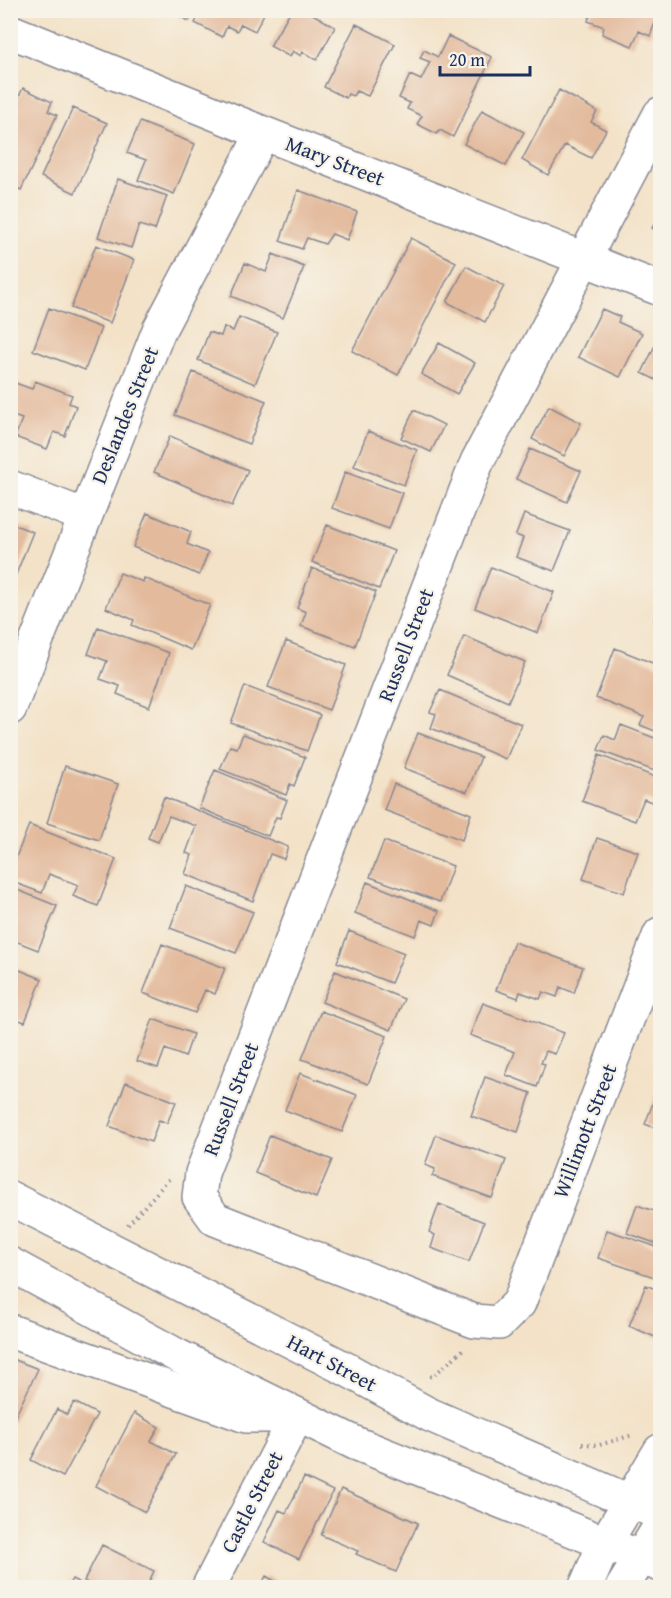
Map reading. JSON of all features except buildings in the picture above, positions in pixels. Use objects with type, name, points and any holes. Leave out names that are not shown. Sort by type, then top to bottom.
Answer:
[{"type":"street","name":"Mary Street","points":[[10,31],[660,289]]},
{"type":"street","name":"Russell Street","points":[[201,1185],[477,462],[660,114]]},
{"type":"street","name":"Deslandes Street","points":[[10,708],[159,330],[263,133]]},
{"type":"street","points":[[10,487],[85,516]]},
{"type":"street","name":"Willimott Street","points":[[487,1322],[519,1303],[660,934]]},
{"type":"street","points":[[201,1185],[215,1219],[487,1322]]},
{"type":"street","name":"Hart Street","points":[[10,1198],[346,1369],[428,1414],[646,1508]]},
{"type":"street","points":[[10,1264],[178,1356],[355,1443],[651,1561]]},
{"type":"street","points":[[10,1330],[246,1416],[297,1416]]},
{"type":"street","name":"Castle Street","points":[[208,1587],[297,1416]]},
{"type":"street","points":[[585,1587],[605,1543],[646,1508],[649,1442]]},
{"type":"street","points":[[622,1587],[651,1561],[660,1526]]},
{"type":"path","points":[[128,1226],[166,1180],[201,1185]]},
{"type":"path","points":[[422,1372],[432,1377],[464,1350],[487,1322]]},
{"type":"path","points":[[579,1444],[649,1442]]}]
